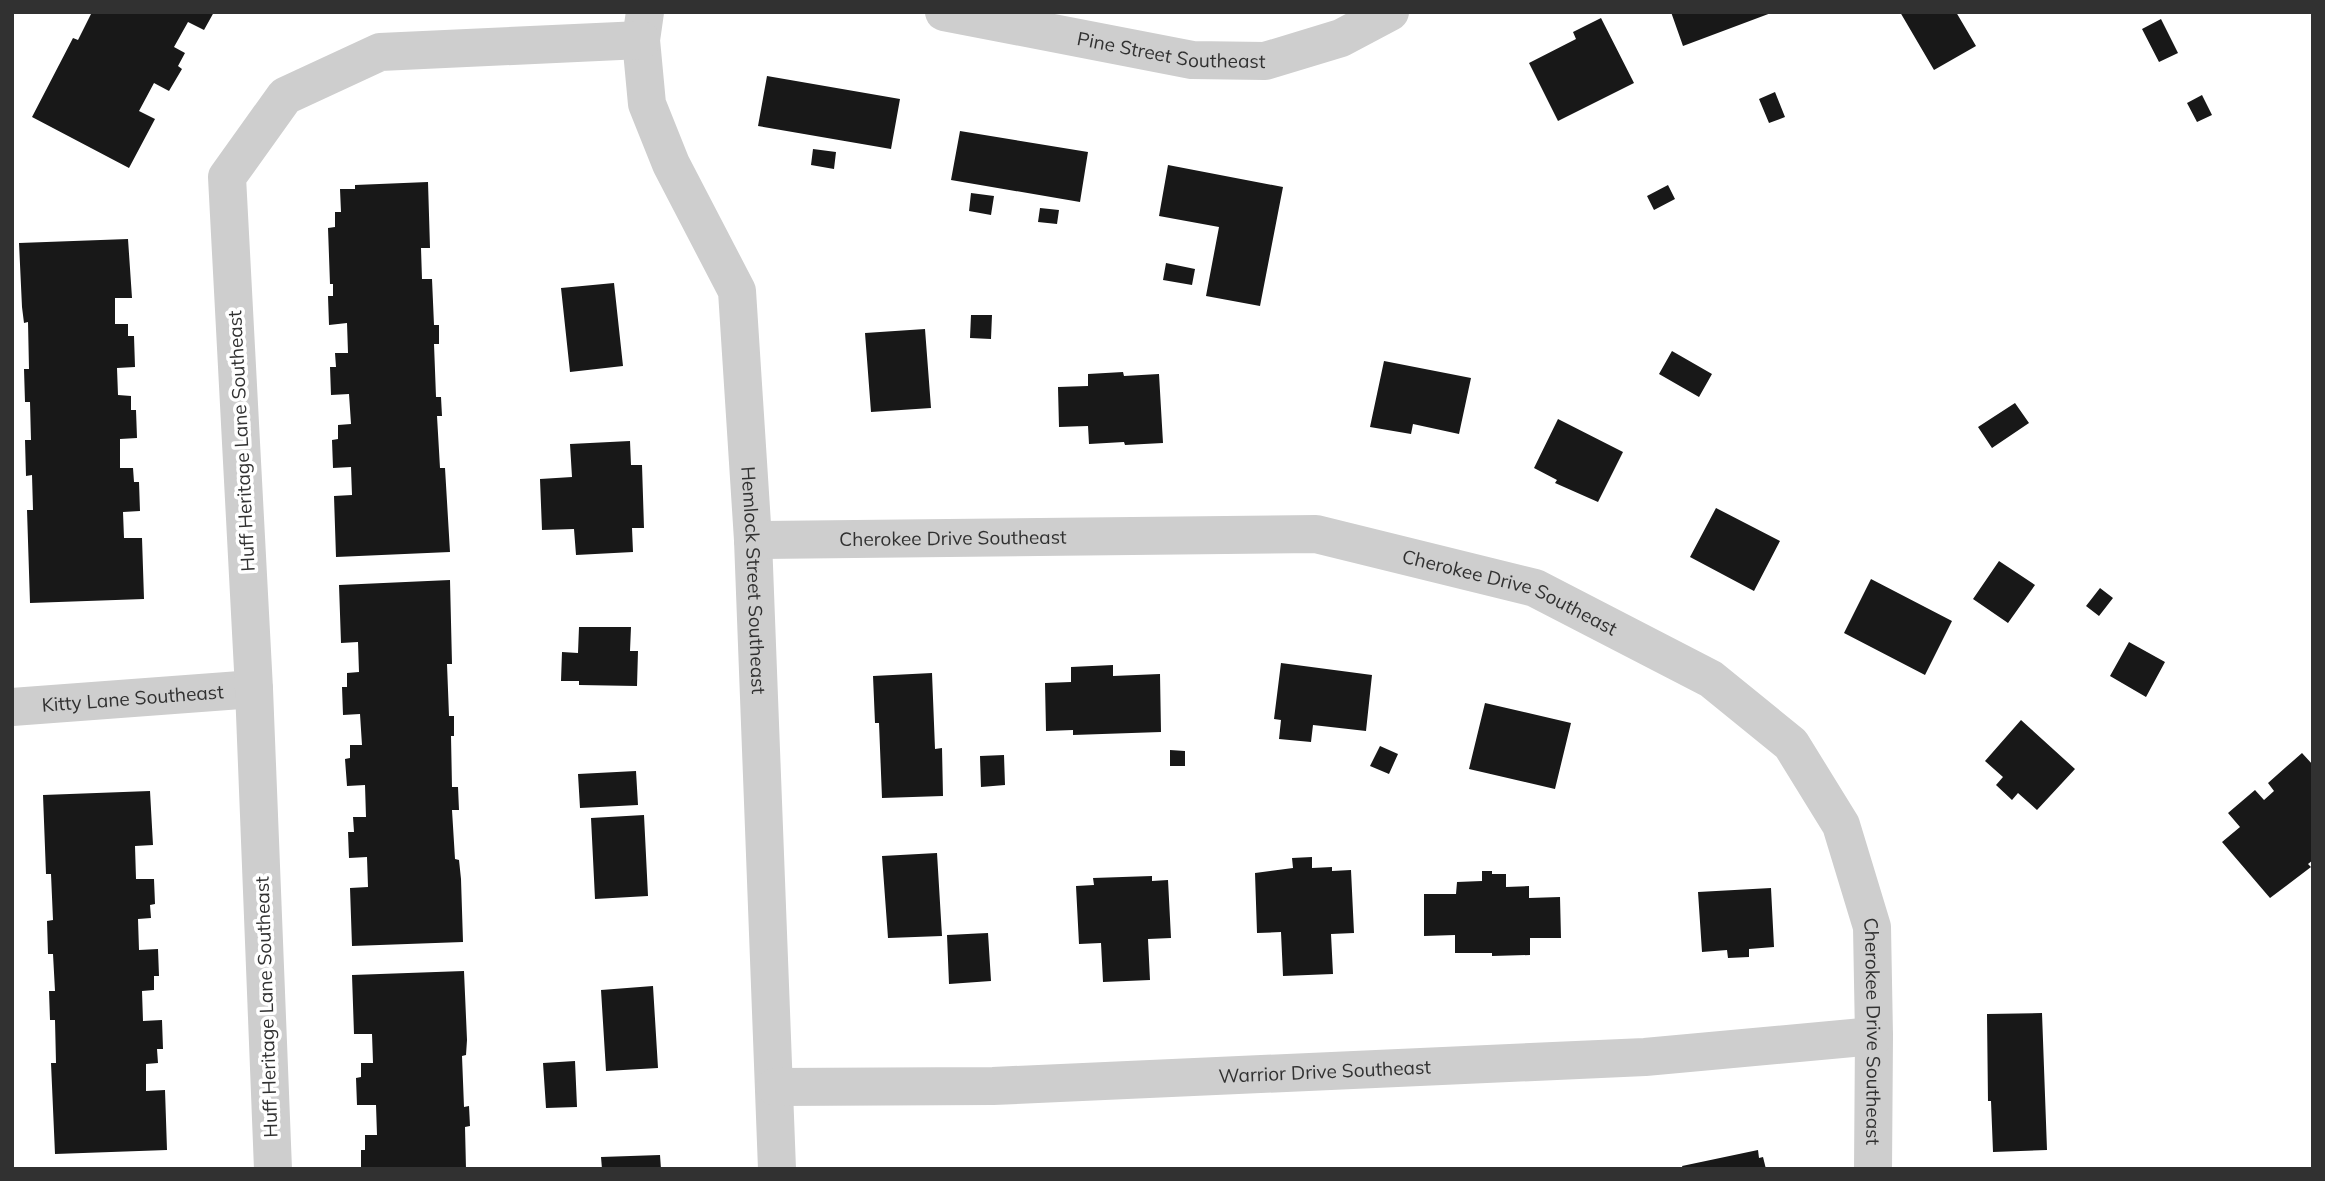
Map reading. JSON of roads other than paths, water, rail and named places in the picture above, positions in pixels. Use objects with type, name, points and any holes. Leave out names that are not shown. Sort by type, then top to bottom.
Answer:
[{"type":"street","name":"Pine Street Southeast","points":[[944,12],[1192,60],[1265,61],[1341,38],[1390,12]]},
{"type":"street","name":"Hemlock Street Southeast","points":[[643,26],[647,104],[671,164],[737,291],[753,540],[777,1169]]},
{"type":"street","name":"Huff Heritage Lane Southeast","points":[[272,1169],[254,688],[227,177],[285,96],[380,52],[643,26]]},
{"type":"street","name":"Cherokee Drive Southeast","points":[[753,540],[1316,534],[1535,588],[1711,678],[1791,744],[1841,825],[1872,928],[1873,1169]]},
{"type":"street","name":"Kitty Lane Southeast","points":[[12,707],[254,688]]},
{"type":"street","name":"Warrior Drive Southeast","points":[[775,1087],[993,1086],[1645,1057],[1874,1037]]}]
